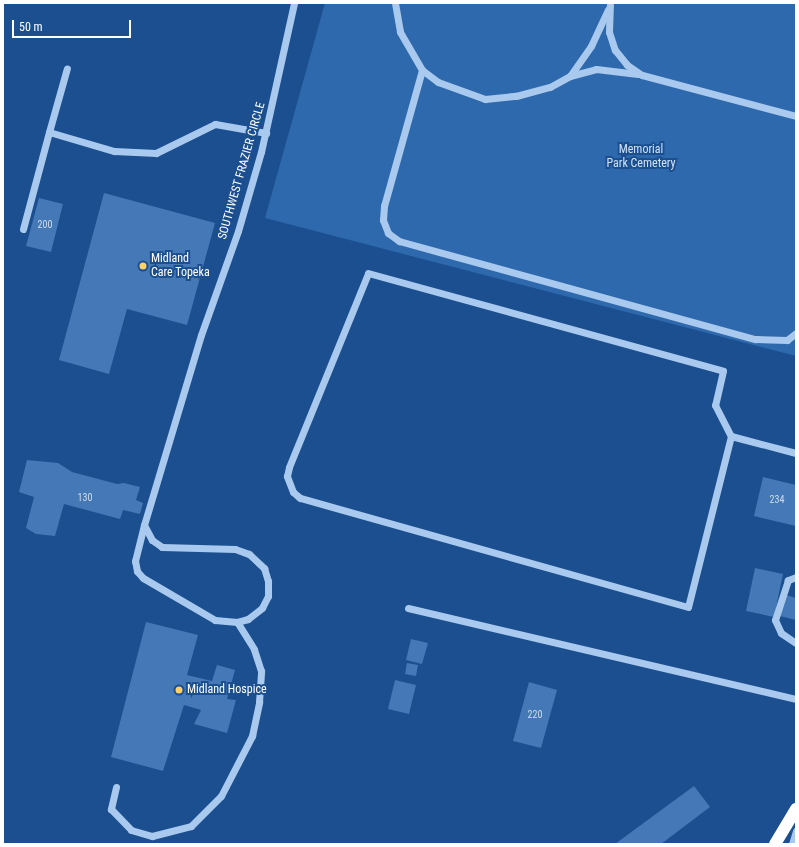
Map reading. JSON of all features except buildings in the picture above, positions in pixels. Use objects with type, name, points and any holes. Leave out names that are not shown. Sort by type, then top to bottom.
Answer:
[{"type":"highway","points":[[775,844],[796,809]]},
{"type":"street","name":"SOUTHWEST FRAZIER CIRCLE","points":[[144,525],[152,540],[162,547],[171,549],[234,549],[249,554],[259,561],[268,581],[268,596],[259,612],[237,622],[215,620],[139,575],[135,561],[144,525],[176,413],[200,335],[238,231],[266,133],[294,3]]},
{"type":"street","points":[[395,3],[400,32],[422,70],[438,82],[485,99],[516,96],[543,89],[570,76],[596,69],[615,70],[642,75],[796,116]]},
{"type":"street","points":[[570,76],[591,46],[609,7]]},
{"type":"street","points":[[609,7],[609,32],[615,50],[628,65],[642,75]]},
{"type":"street","points":[[23,229],[67,68]]},
{"type":"street","points":[[422,70],[384,206],[383,220],[388,233],[399,241],[756,339],[787,340],[796,333]]},
{"type":"street","points":[[49,132],[114,151],[156,153],[215,124],[266,133]]},
{"type":"street","points":[[731,436],[688,607],[300,498],[293,492],[287,476],[368,273],[723,371],[715,406],[731,436],[796,453]]},
{"type":"street","points":[[796,577],[788,580],[775,620],[781,633],[796,642]]},
{"type":"street","points":[[408,608],[796,699]]},
{"type":"street","points":[[116,787],[111,809],[131,830],[152,836],[191,826],[221,796],[252,736],[259,702],[261,671],[254,649],[237,622]]},
{"type":"street","points":[[792,844],[796,830]]},
{"type":"green space","name":"Memorial Park Cemetery","points":[[325,3],[796,3],[796,356],[265,218]]},
{"type":"place","name":"Midland Care Topeka","points":[[143,266]]},
{"type":"place","name":"Midland Hospice","points":[[179,690]]}]
